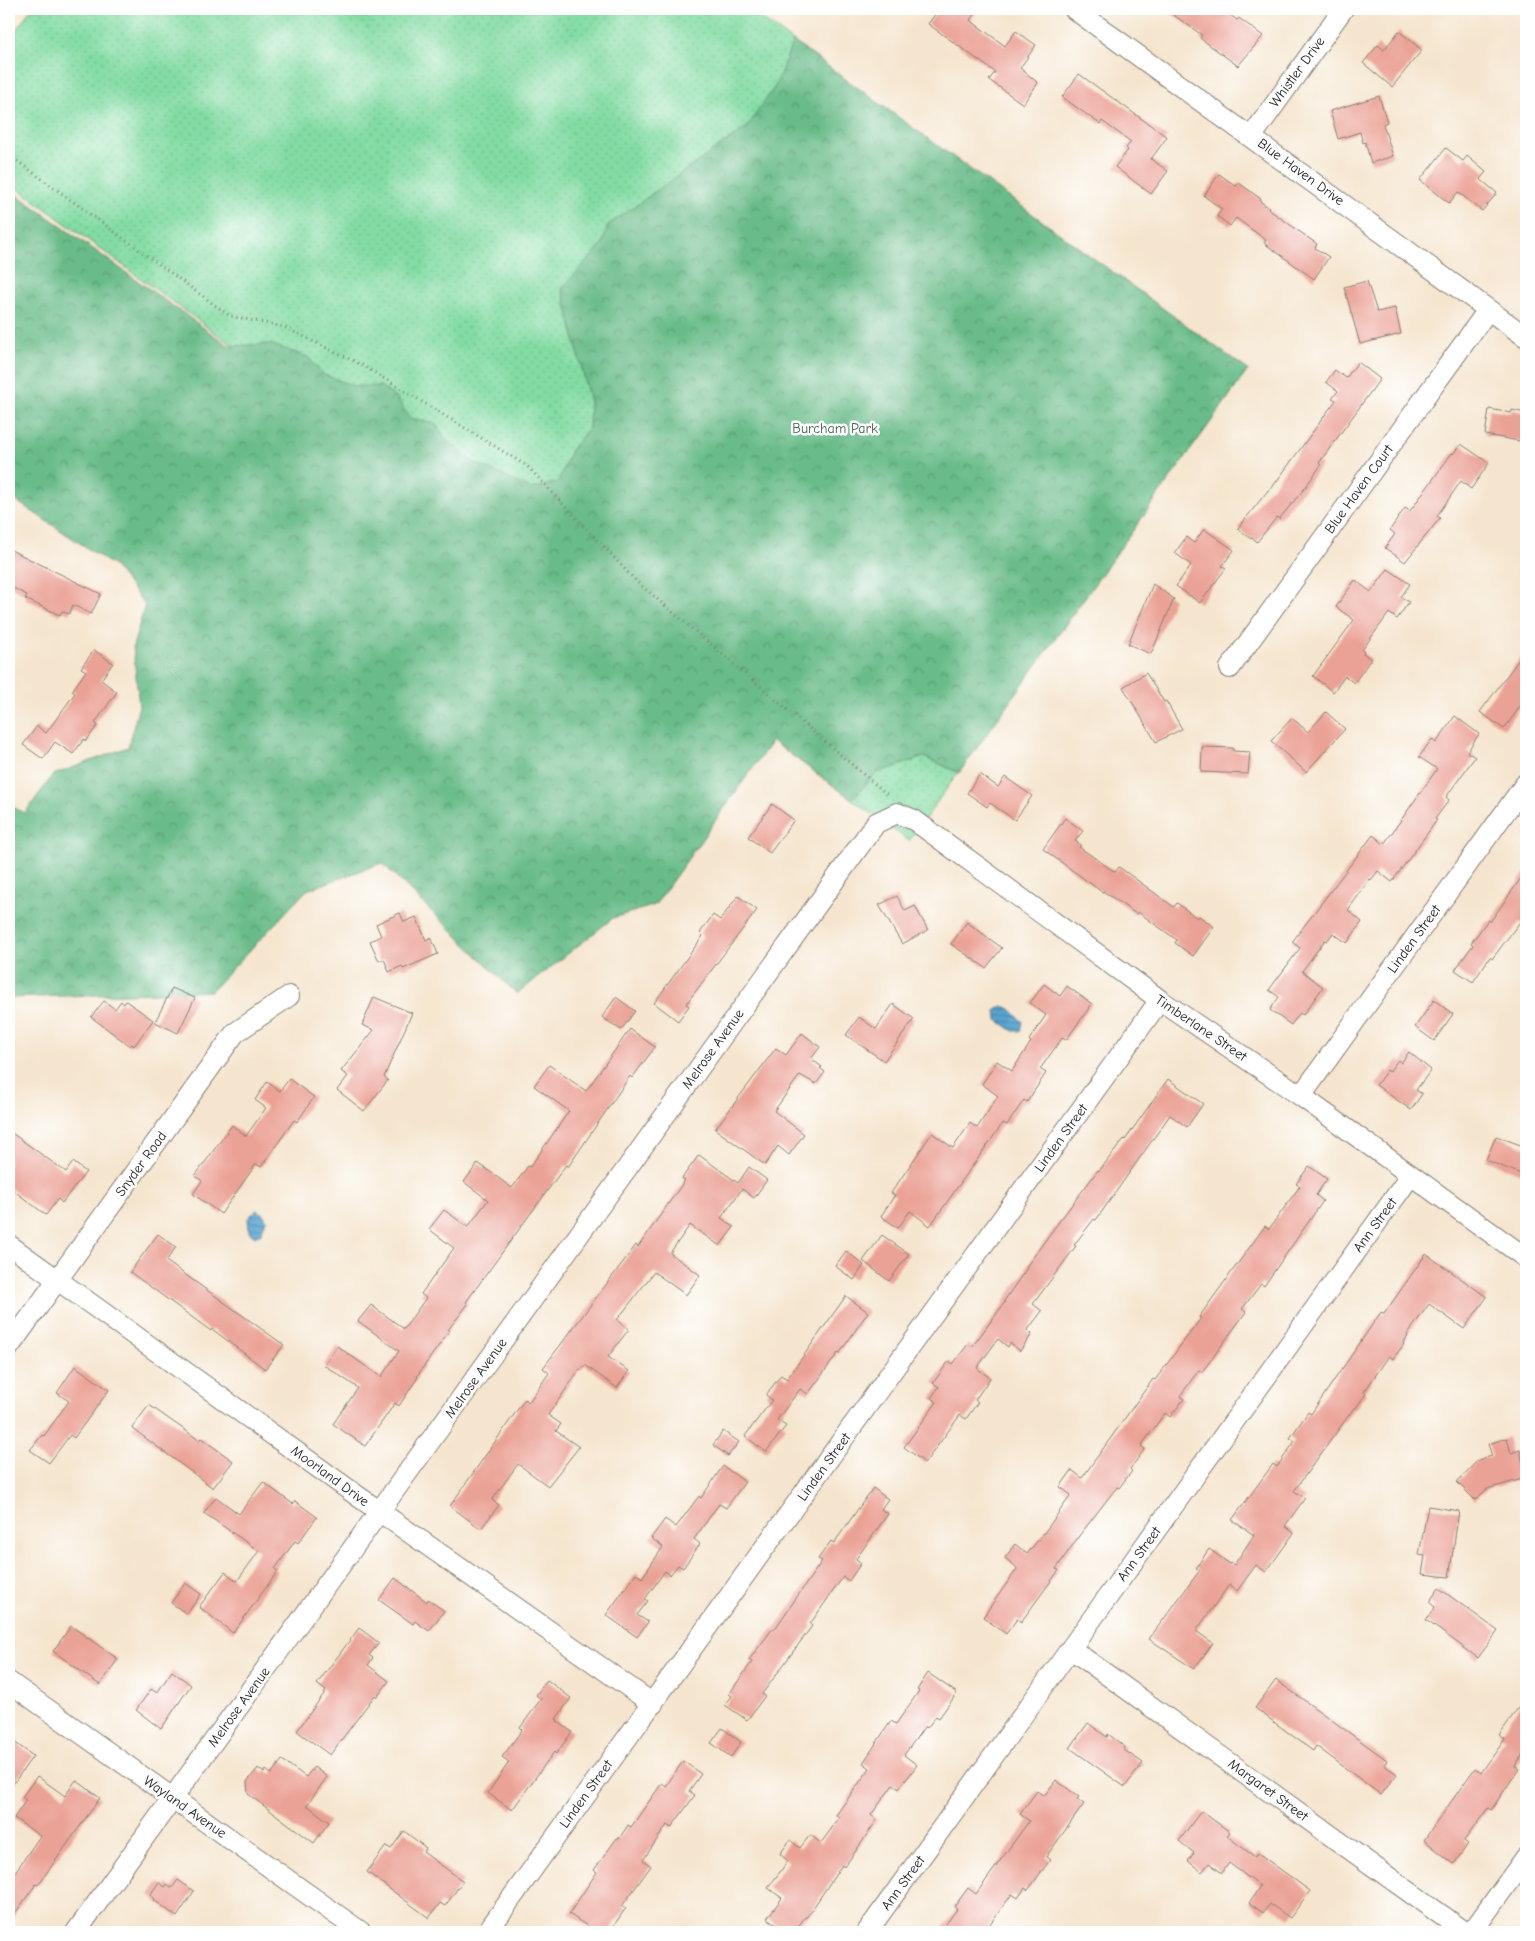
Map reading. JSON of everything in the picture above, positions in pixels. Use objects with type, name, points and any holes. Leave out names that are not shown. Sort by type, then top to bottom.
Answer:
[{"type":"street","name":"Blue Haven Drive","points":[[1074,9],[1252,136],[1526,337]]},
{"type":"street","name":"Whistler Drive","points":[[1252,136],[1343,9]]},
{"type":"street","name":"Blue Haven Court","points":[[1230,668],[1488,310]]},
{"type":"street","name":"Linden Street","points":[[1301,1096],[1526,783]]},
{"type":"street","name":"Melrose Avenue","points":[[76,1932],[876,824],[897,813]]},
{"type":"street","name":"Timberlane Street","points":[[897,813],[914,820],[1160,1000],[1301,1096],[1526,1258]]},
{"type":"street","name":"Snyder Road","points":[[9,1347],[235,1033],[289,996]]},
{"type":"street","name":"Linden Street","points":[[487,1932],[1160,1000]]},
{"type":"street","name":"Ann Street","points":[[867,1932],[1411,1176]]},
{"type":"street","name":"Moorland Drive","points":[[9,1246],[653,1704]]},
{"type":"street","name":"Margaret Street","points":[[1071,1649],[1466,1932]]},
{"type":"street","name":"Wayland Avenue","points":[[9,1682],[361,1932]]},
{"type":"street","points":[[1472,1932],[1526,1857]]},
{"type":"path","points":[[9,156],[230,316],[284,327],[362,365],[527,466],[636,581],[897,803],[897,813]]},
{"type":"green space","name":"Burcham Park","points":[[31,9],[748,9],[1248,370],[909,841],[9,182],[9,40]]},
{"type":"green space","points":[[793,41],[1248,370],[959,773],[924,757],[877,773],[852,799],[772,741],[655,905],[613,918],[517,994],[382,863],[307,890],[211,991],[9,998],[9,805],[25,813],[53,775],[128,747],[139,706],[133,646],[145,605],[114,566],[9,496],[9,189],[229,346],[270,344],[308,357],[322,374],[354,386],[381,386],[397,399],[410,418],[436,424],[445,439],[471,461],[531,489],[558,482],[571,450],[589,428],[590,402],[562,288],[602,245],[608,225],[747,127],[776,85]]},
{"type":"water","points":[[1002,1006],[1009,1008],[1023,1022],[1021,1031],[1013,1031],[997,1020],[996,1010]]},
{"type":"water","points":[[256,1210],[264,1214],[266,1220],[261,1233],[255,1237],[249,1232],[248,1218]]},
{"type":"building","points":[[939,9],[978,9],[970,20],[1005,46],[1016,31],[1036,45],[1020,68],[1038,83],[1023,104],[989,80],[995,72],[928,24]]},
{"type":"building","points":[[1165,9],[1211,9],[1219,15],[1223,10],[1237,20],[1239,18],[1263,36],[1238,66],[1200,38],[1202,35]]},
{"type":"building","points":[[1399,31],[1422,50],[1392,87],[1363,63],[1378,45],[1384,50]]},
{"type":"building","points":[[1079,74],[1167,137],[1151,159],[1168,171],[1151,194],[1115,167],[1128,150],[1126,148],[1131,142],[1102,121],[1100,124],[1062,97]]},
{"type":"building","points":[[1379,96],[1387,122],[1383,124],[1393,156],[1371,163],[1360,132],[1338,139],[1330,111]]},
{"type":"building","points":[[1446,148],[1463,161],[1467,156],[1486,172],[1480,179],[1497,193],[1482,211],[1458,192],[1449,203],[1420,180]]},
{"type":"building","points":[[1219,174],[1236,186],[1239,183],[1261,199],[1260,201],[1268,209],[1317,244],[1315,248],[1329,257],[1314,279],[1264,243],[1266,240],[1236,218],[1230,226],[1217,216],[1222,209],[1204,196]]},
{"type":"building","points":[[1367,281],[1377,312],[1395,308],[1401,334],[1360,344],[1344,287]]},
{"type":"building","points":[[1358,362],[1380,379],[1319,463],[1321,465],[1305,488],[1279,519],[1277,517],[1257,542],[1252,537],[1251,539],[1238,528],[1271,489],[1336,400],[1332,398],[1338,391],[1326,382],[1335,370],[1346,378]]},
{"type":"building","points":[[1489,409],[1511,413],[1512,410],[1526,413],[1526,442],[1485,435]]},
{"type":"building","points":[[1461,444],[1489,463],[1471,489],[1461,481],[1437,516],[1440,518],[1405,562],[1385,548],[1395,534],[1390,530],[1405,508],[1410,511],[1452,453]]},
{"type":"building","points":[[1204,529],[1234,550],[1222,566],[1226,568],[1200,603],[1176,586],[1191,565],[1175,553],[1186,537],[1194,543]]},
{"type":"building","points":[[9,549],[101,594],[91,614],[73,605],[69,614],[62,611],[60,615],[25,599],[27,595],[9,586]]},
{"type":"building","points":[[1388,569],[1410,584],[1401,597],[1409,602],[1397,619],[1389,613],[1362,650],[1371,659],[1354,683],[1345,676],[1333,692],[1313,676],[1354,620],[1336,607],[1355,580],[1371,592]]},
{"type":"building","points":[[1153,584],[1174,599],[1151,654],[1128,644]]},
{"type":"building","points":[[94,650],[113,663],[101,680],[117,692],[95,723],[98,725],[73,754],[55,742],[43,759],[23,745],[37,726],[46,733],[75,693],[72,691],[86,671],[81,668]]},
{"type":"building","points":[[1526,650],[1526,698],[1504,729],[1480,712]]},
{"type":"building","points":[[1146,673],[1164,702],[1166,701],[1182,729],[1156,742],[1123,687]]},
{"type":"building","points":[[1326,712],[1345,729],[1306,772],[1271,741],[1292,718],[1308,732]]},
{"type":"building","points":[[1455,716],[1479,734],[1467,752],[1475,757],[1446,797],[1449,800],[1435,819],[1437,820],[1392,882],[1378,871],[1348,910],[1362,922],[1347,943],[1333,933],[1327,941],[1325,940],[1302,971],[1323,987],[1303,1015],[1300,1013],[1291,1025],[1270,1010],[1279,997],[1269,990],[1300,948],[1292,942],[1373,835],[1384,844],[1437,769],[1419,757],[1432,739],[1436,743]]},
{"type":"building","points":[[1202,747],[1233,748],[1233,751],[1250,752],[1248,774],[1201,772]]},
{"type":"building","points":[[980,774],[998,787],[1005,777],[1032,796],[1015,820],[990,803],[987,807],[967,793]]},
{"type":"building","points":[[772,804],[794,820],[770,853],[748,837]]},
{"type":"building","points":[[1065,818],[1083,831],[1075,841],[1081,845],[1079,847],[1115,872],[1119,867],[1174,907],[1177,903],[1197,918],[1199,916],[1214,927],[1193,956],[1175,943],[1177,940],[1138,912],[1136,914],[1102,892],[1043,849]]},
{"type":"building","points":[[1526,871],[1526,926],[1520,922],[1492,959],[1490,957],[1473,982],[1455,970],[1473,945],[1471,943],[1488,920],[1490,922]]},
{"type":"building","points":[[738,896],[757,910],[686,1004],[689,1006],[678,1021],[654,1003],[703,936],[700,933],[713,915],[720,920]]},
{"type":"building","points":[[897,896],[905,911],[915,906],[928,930],[902,944],[879,905]]},
{"type":"building","points":[[400,913],[404,922],[416,917],[426,940],[431,937],[438,954],[403,969],[402,966],[389,972],[384,959],[379,961],[370,941],[381,936],[376,924]]},
{"type":"building","points":[[967,922],[1002,948],[986,968],[951,944]]},
{"type":"building","points":[[1044,984],[1060,996],[1067,986],[1092,1004],[1066,1040],[1062,1038],[1040,1069],[1046,1073],[1027,1102],[1024,1100],[1007,1125],[1003,1123],[930,1226],[910,1211],[898,1228],[881,1216],[895,1195],[891,1193],[932,1133],[953,1148],[970,1123],[977,1128],[998,1096],[982,1084],[997,1061],[1012,1071],[1031,1042],[1029,1040],[1046,1015],[1030,1003]]},
{"type":"building","points":[[172,988],[195,998],[178,1033],[155,1022]]},
{"type":"building","points":[[374,997],[412,1013],[384,1077],[388,1080],[364,1111],[337,1090],[348,1076],[341,1071],[374,1030],[362,1025]]},
{"type":"building","points":[[616,997],[635,1011],[621,1030],[602,1017]]},
{"type":"building","points":[[1434,1000],[1453,1014],[1434,1041],[1415,1027]]},
{"type":"building","points":[[104,1001],[115,1009],[121,1001],[124,1004],[126,1001],[153,1020],[134,1046],[132,1044],[130,1046],[91,1017]]},
{"type":"building","points":[[893,1004],[914,1019],[884,1061],[846,1035],[859,1017],[876,1029]]},
{"type":"building","points":[[630,1029],[655,1047],[632,1078],[630,1076],[568,1167],[566,1165],[466,1302],[468,1304],[448,1330],[399,1406],[395,1403],[365,1446],[333,1424],[358,1388],[324,1365],[337,1346],[381,1377],[399,1351],[358,1321],[371,1305],[404,1329],[426,1298],[421,1294],[454,1248],[429,1229],[444,1210],[468,1227],[488,1200],[464,1182],[478,1163],[512,1188],[528,1166],[530,1167],[569,1111],[534,1086],[549,1065],[586,1091]]},
{"type":"building","points":[[802,1033],[820,1047],[811,1059],[822,1067],[820,1068],[825,1072],[816,1084],[800,1075],[774,1111],[804,1134],[789,1155],[778,1146],[765,1165],[715,1129],[776,1048],[786,1055]]},
{"type":"building","points":[[1409,1052],[1431,1070],[1416,1090],[1422,1094],[1411,1110],[1376,1085],[1387,1070],[1389,1072],[1398,1060],[1401,1063]]},
{"type":"building","points":[[289,1079],[314,1097],[297,1122],[294,1120],[261,1167],[256,1164],[221,1214],[193,1194],[202,1181],[195,1176],[232,1125],[246,1136],[266,1108],[255,1100],[267,1082],[280,1091]]},
{"type":"building","points":[[1168,1079],[1203,1104],[1187,1127],[1170,1115],[1096,1220],[1094,1219],[1074,1245],[1076,1246],[1033,1304],[1042,1311],[1027,1331],[1032,1334],[1020,1351],[1010,1343],[1008,1347],[998,1339],[977,1368],[990,1378],[975,1400],[978,1402],[966,1419],[960,1415],[925,1463],[904,1447],[937,1402],[931,1398],[939,1387],[933,1383],[949,1361],[953,1364],[968,1344],[972,1347],[1005,1302],[1026,1267],[1052,1231],[1098,1170],[1125,1140]]},
{"type":"building","points":[[9,1131],[66,1172],[73,1162],[86,1172],[62,1203],[58,1199],[46,1215],[9,1187]]},
{"type":"building","points":[[1496,1136],[1526,1147],[1526,1176],[1486,1160]]},
{"type":"building","points":[[699,1155],[738,1183],[749,1167],[767,1180],[754,1198],[742,1189],[721,1218],[734,1227],[720,1246],[690,1225],[670,1253],[700,1275],[686,1295],[654,1272],[617,1320],[629,1329],[608,1357],[629,1371],[617,1388],[585,1365],[580,1369],[548,1415],[561,1424],[556,1431],[579,1447],[548,1486],[518,1464],[492,1500],[499,1505],[481,1529],[450,1506],[525,1399],[529,1402],[549,1373],[543,1368],[636,1245],[638,1247],[685,1180],[682,1178]]},
{"type":"building","points":[[1309,1166],[1327,1179],[1316,1195],[1323,1201],[1264,1286],[1261,1284],[1242,1309],[1246,1312],[1202,1372],[1199,1370],[1180,1396],[1184,1399],[1170,1417],[1165,1413],[1141,1446],[1145,1449],[1130,1469],[1132,1471],[1119,1488],[1117,1487],[1079,1536],[1056,1569],[1059,1570],[1021,1622],[1017,1619],[1006,1634],[983,1617],[1017,1569],[1005,1558],[1015,1544],[1027,1554],[1047,1529],[1071,1495],[1060,1487],[1072,1470],[1082,1478],[1153,1379],[1155,1380],[1201,1318],[1199,1317],[1265,1226],[1269,1229],[1300,1186],[1296,1184]]},
{"type":"building","points":[[158,1234],[176,1247],[166,1261],[284,1345],[265,1369],[212,1329],[211,1331],[130,1272]]},
{"type":"building","points":[[882,1235],[909,1254],[889,1281],[863,1261]]},
{"type":"building","points":[[846,1251],[864,1265],[854,1280],[835,1266]]},
{"type":"building","points":[[1426,1254],[1487,1297],[1464,1329],[1429,1304],[1407,1335],[1404,1344],[1393,1359],[1389,1356],[1364,1392],[1366,1394],[1294,1491],[1305,1498],[1285,1526],[1294,1533],[1266,1572],[1256,1565],[1237,1591],[1229,1585],[1196,1631],[1213,1643],[1194,1669],[1149,1639],[1200,1570],[1196,1568],[1209,1549],[1234,1565],[1254,1535],[1232,1520],[1273,1464],[1277,1467],[1295,1441],[1290,1438],[1308,1412],[1311,1414],[1381,1312],[1384,1314]]},
{"type":"building","points":[[846,1296],[868,1312],[808,1394],[800,1389],[777,1420],[786,1426],[766,1452],[745,1436],[772,1400],[766,1395],[781,1375],[787,1379]]},
{"type":"building","points":[[75,1366],[109,1390],[74,1438],[70,1435],[49,1463],[30,1450],[42,1435],[44,1436],[69,1401],[57,1393]]},
{"type":"building","points":[[149,1405],[233,1461],[213,1488],[132,1428]]},
{"type":"building","points":[[723,1431],[739,1442],[728,1456],[713,1445]]},
{"type":"building","points":[[1507,1438],[1511,1453],[1520,1450],[1526,1478],[1487,1489],[1475,1500],[1457,1482],[1478,1460],[1492,1456],[1488,1444]]},
{"type":"building","points":[[723,1466],[745,1482],[726,1508],[719,1504],[694,1539],[700,1544],[683,1568],[678,1565],[670,1575],[665,1571],[645,1599],[648,1601],[637,1615],[648,1622],[637,1637],[606,1615],[636,1573],[642,1578],[663,1547],[651,1538],[665,1519],[676,1527],[699,1496],[701,1498]]},
{"type":"building","points":[[263,1482],[293,1504],[295,1501],[317,1517],[298,1543],[295,1541],[275,1569],[278,1571],[233,1633],[199,1607],[225,1572],[237,1581],[259,1551],[204,1513],[216,1497],[239,1514]]},
{"type":"building","points":[[873,1488],[888,1499],[881,1509],[888,1514],[856,1559],[861,1563],[849,1581],[843,1577],[810,1624],[812,1626],[762,1694],[765,1696],[747,1720],[725,1705],[732,1696],[729,1694],[752,1662],[749,1660],[773,1628],[774,1630],[822,1561],[818,1559],[831,1541],[834,1543]]},
{"type":"building","points":[[1428,1506],[1459,1511],[1449,1577],[1422,1574],[1425,1556],[1419,1555]]},
{"type":"building","points":[[395,1578],[427,1602],[428,1599],[444,1611],[429,1631],[415,1621],[413,1624],[379,1600]]},
{"type":"building","points":[[185,1583],[201,1594],[187,1614],[171,1603]]},
{"type":"building","points":[[1439,1588],[1498,1631],[1478,1658],[1426,1620],[1435,1607],[1429,1602]]},
{"type":"building","points":[[71,1626],[118,1659],[100,1685],[53,1651]]},
{"type":"building","points":[[359,1628],[379,1643],[369,1655],[373,1658],[368,1665],[389,1681],[377,1697],[375,1695],[330,1755],[297,1731],[326,1691],[317,1684]]},
{"type":"building","points":[[172,1671],[191,1685],[161,1729],[136,1710],[151,1689],[157,1693]]},
{"type":"building","points":[[928,1673],[957,1693],[939,1718],[936,1716],[927,1728],[925,1726],[904,1755],[917,1765],[899,1789],[893,1785],[871,1815],[877,1820],[853,1855],[844,1867],[842,1865],[807,1917],[805,1917],[794,1932],[787,1932],[767,1918],[782,1898],[768,1888],[788,1861],[780,1854],[790,1840],[800,1848],[810,1835],[821,1843],[839,1818],[836,1815],[870,1768],[863,1763],[891,1721],[896,1724],[919,1691],[917,1690]]},
{"type":"building","points":[[547,1680],[571,1698],[556,1719],[572,1732],[556,1754],[554,1752],[512,1810],[488,1793],[509,1762],[502,1757],[522,1730],[520,1728],[541,1699],[536,1695]]},
{"type":"building","points":[[1276,1680],[1387,1760],[1384,1765],[1397,1774],[1381,1795],[1316,1746],[1313,1751],[1255,1708]]},
{"type":"building","points":[[1526,1697],[1526,1750],[1515,1766],[1519,1769],[1491,1810],[1488,1808],[1464,1841],[1468,1844],[1454,1864],[1424,1840],[1475,1768],[1481,1773],[1505,1739],[1499,1735]]},
{"type":"building","points":[[1088,1723],[1107,1737],[1108,1734],[1125,1747],[1124,1750],[1143,1763],[1125,1787],[1070,1748]]},
{"type":"building","points":[[722,1728],[741,1742],[731,1757],[711,1743]]},
{"type":"building","points":[[9,1738],[33,1756],[9,1790]]},
{"type":"building","points":[[282,1760],[306,1777],[314,1767],[327,1777],[307,1805],[329,1822],[314,1843],[248,1794],[247,1782],[258,1768],[264,1773],[266,1770],[271,1774]]},
{"type":"building","points":[[683,1761],[701,1774],[689,1791],[695,1795],[671,1828],[667,1825],[643,1860],[651,1866],[622,1906],[626,1908],[609,1932],[596,1932],[569,1914],[597,1872],[594,1870],[617,1838],[619,1839],[628,1825],[631,1827],[662,1783],[666,1786]]},
{"type":"building","points":[[37,1776],[65,1796],[76,1780],[100,1798],[9,1922],[9,1881],[40,1836],[14,1818],[26,1800],[22,1797]]},
{"type":"building","points":[[1056,1780],[1079,1797],[1077,1799],[1084,1804],[1046,1857],[1050,1860],[1028,1890],[1025,1888],[1018,1898],[1012,1894],[984,1932],[940,1932],[957,1909],[954,1907],[968,1888],[976,1894],[1029,1821],[1020,1814],[1037,1791],[1044,1796]]},
{"type":"building","points":[[1201,1811],[1230,1832],[1227,1836],[1255,1857],[1258,1853],[1310,1891],[1290,1918],[1270,1904],[1263,1913],[1249,1903],[1260,1886],[1229,1863],[1222,1873],[1209,1863],[1202,1872],[1188,1861],[1194,1853],[1179,1841]]},
{"type":"building","points":[[404,1831],[426,1848],[423,1852],[463,1881],[445,1906],[440,1903],[429,1918],[367,1872],[386,1846],[391,1849]]},
{"type":"building","points":[[178,1880],[194,1891],[177,1917],[150,1895],[159,1882],[165,1887],[167,1884],[172,1888]]}]
